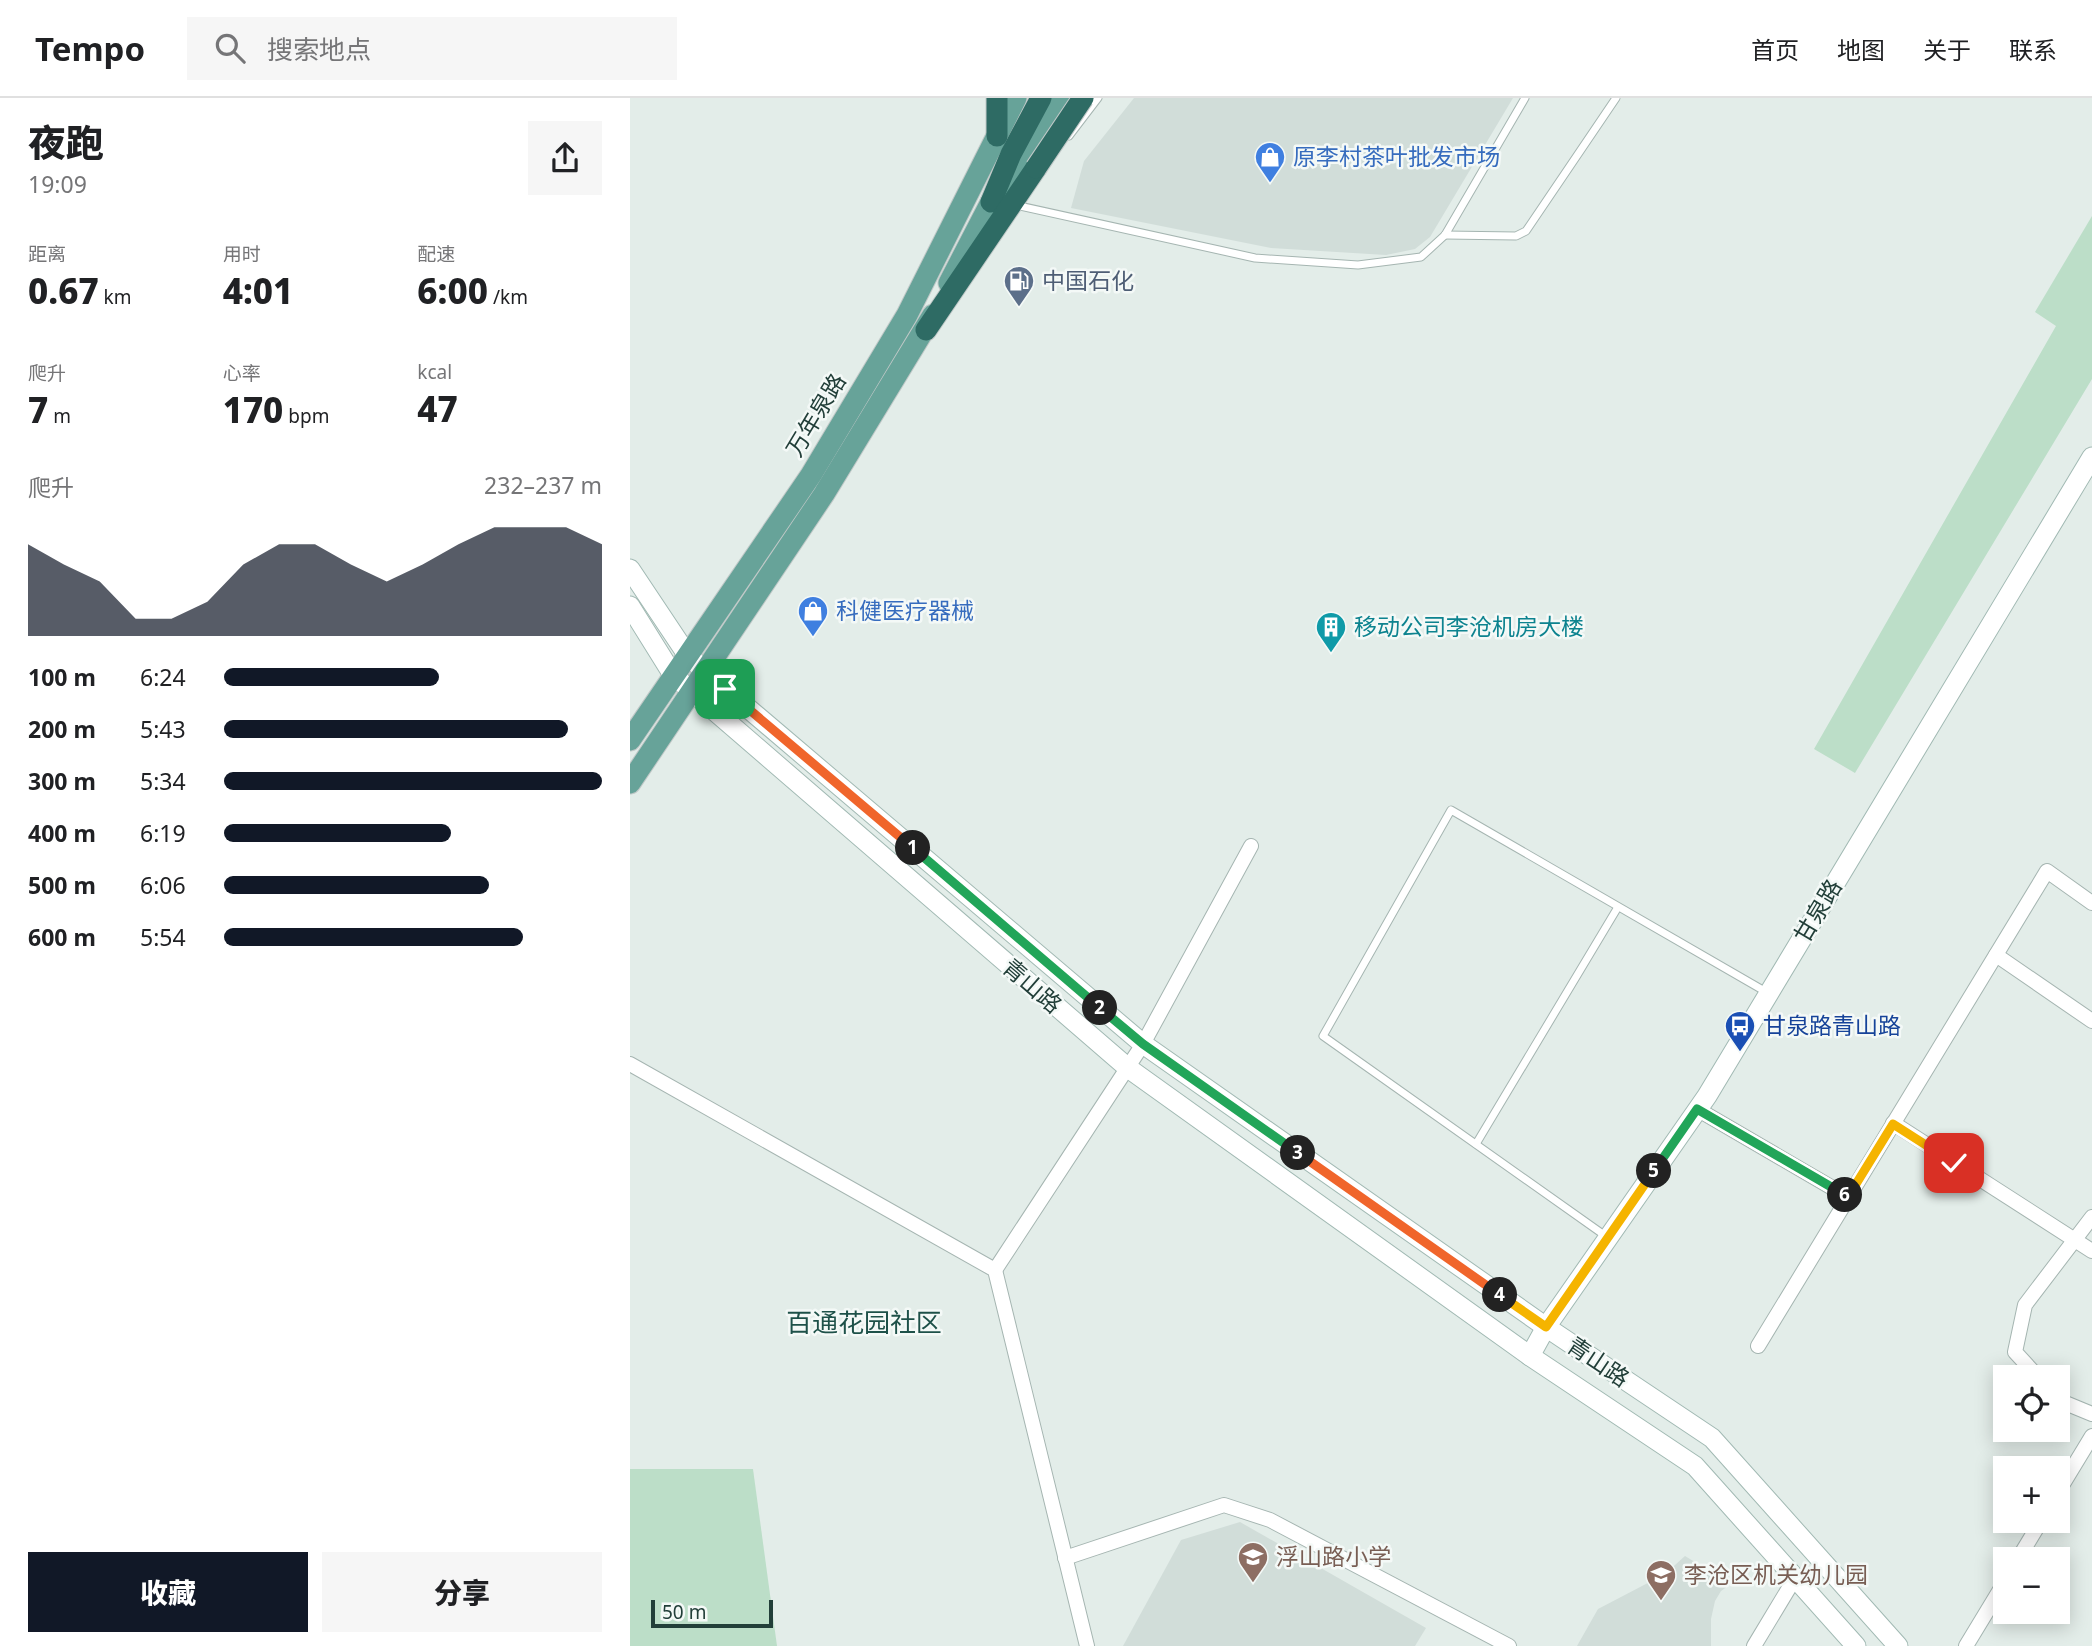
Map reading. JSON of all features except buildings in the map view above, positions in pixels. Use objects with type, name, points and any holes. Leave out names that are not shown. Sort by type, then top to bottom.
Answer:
[{"type":"highway","points":[[997,98],[997,135]]},
{"type":"highway","points":[[1001,203],[1036,168],[1083,98]]},
{"type":"highway","points":[[1001,203],[1011,153],[1051,103]]},
{"type":"main road","name":"万年泉路","points":[[630,740],[686,653],[811,475],[900,327],[1016,98]]},
{"type":"main road","points":[[630,783],[703,670],[824,494],[1001,203]]},
{"type":"main road","name":"甘泉路","points":[[1530,1356],[1546,1327],[1697,1109],[2092,457]]},
{"type":"main road","name":"青山路","points":[[630,569],[686,653],[703,670],[1143,1044],[1546,1327],[1712,1438],[1899,1646]]},
{"type":"main road","name":"青山路","points":[[630,606],[673,674],[690,690],[1128,1068],[1530,1356],[1695,1466],[1856,1646]]},
{"type":"street","points":[[995,1270],[1143,1044],[1251,846]]},
{"type":"street","points":[[1758,1346],[2047,871],[2092,903]]},
{"type":"street","points":[[1996,955],[2092,1021]]},
{"type":"street","points":[[630,1064],[995,1270],[1087,1646]]},
{"type":"street","points":[[1697,1109],[1848,1197]]},
{"type":"street","points":[[1893,1124],[2092,1251]]},
{"type":"street","points":[[2027,1365],[2015,1352],[2025,1305],[2092,1217]]},
{"type":"street","points":[[2070,1405],[2092,1414]]},
{"type":"street","points":[[2070,1472],[2092,1436]]},
{"type":"street","points":[[1065,1558],[1224,1505],[1270,1520],[1509,1646]]},
{"type":"street","points":[[1754,1646],[1794,1578]]},
{"type":"street","points":[[1966,1646],[1993,1601]]},
{"type":"lane","points":[[1036,168],[1060,146],[1098,98]]},
{"type":"lane","points":[[1001,203],[1255,257],[1358,265],[1421,257],[1445,235],[1525,98]]},
{"type":"lane","points":[[1445,235],[1516,236],[1526,231],[1616,98]]},
{"type":"lane","points":[[1608,1237],[1324,1036],[1451,810],[1768,993]]},
{"type":"lane","points":[[1476,1144],[1618,907]]},
{"type":"shaded area","name":"原李村茶叶批发市场","points":[[1134,98],[1513,98],[1430,237],[1415,249],[1386,255],[1271,248],[1071,208],[1084,161]]},
{"type":"shaded area","name":"浮山路小学","points":[[1240,1522],[1426,1628],[1415,1646],[1123,1646],[1181,1540]]},
{"type":"shaded area","name":"李沧区机关幼儿园","points":[[1685,1556],[1731,1584],[1721,1591],[1715,1601],[1711,1619],[1711,1646],[1577,1646],[1598,1609],[1665,1574]]},
{"type":"green space","points":[[2092,216],[2092,379],[1855,773],[1814,749],[2056,326],[2035,312]]},
{"type":"green space","points":[[630,1469],[753,1469],[777,1646],[630,1646]]},
{"type":"place","name":"原李村茶叶批发市场","points":[[1270,184]]},
{"type":"place","name":"中国石化","points":[[1019,308]]},
{"type":"place","name":"科健医疗器械","points":[[813,638]]},
{"type":"place","name":"移动公司李沧机房大楼","points":[[1331,654]]},
{"type":"place","name":"甘泉路青山路","points":[[1740,1053]]},
{"type":"place","name":"浮山路小学","points":[[1253,1584]]},
{"type":"place","name":"李沧区机关幼儿园","points":[[1661,1602]]},
{"type":"district","name":"百通花园社区","points":[[864,1323]]},
{"type":"route","points":[[725,689],[1143,1044],[1546,1327],[1697,1109],[1848,1197],[1893,1124],[1954,1163]]}]
